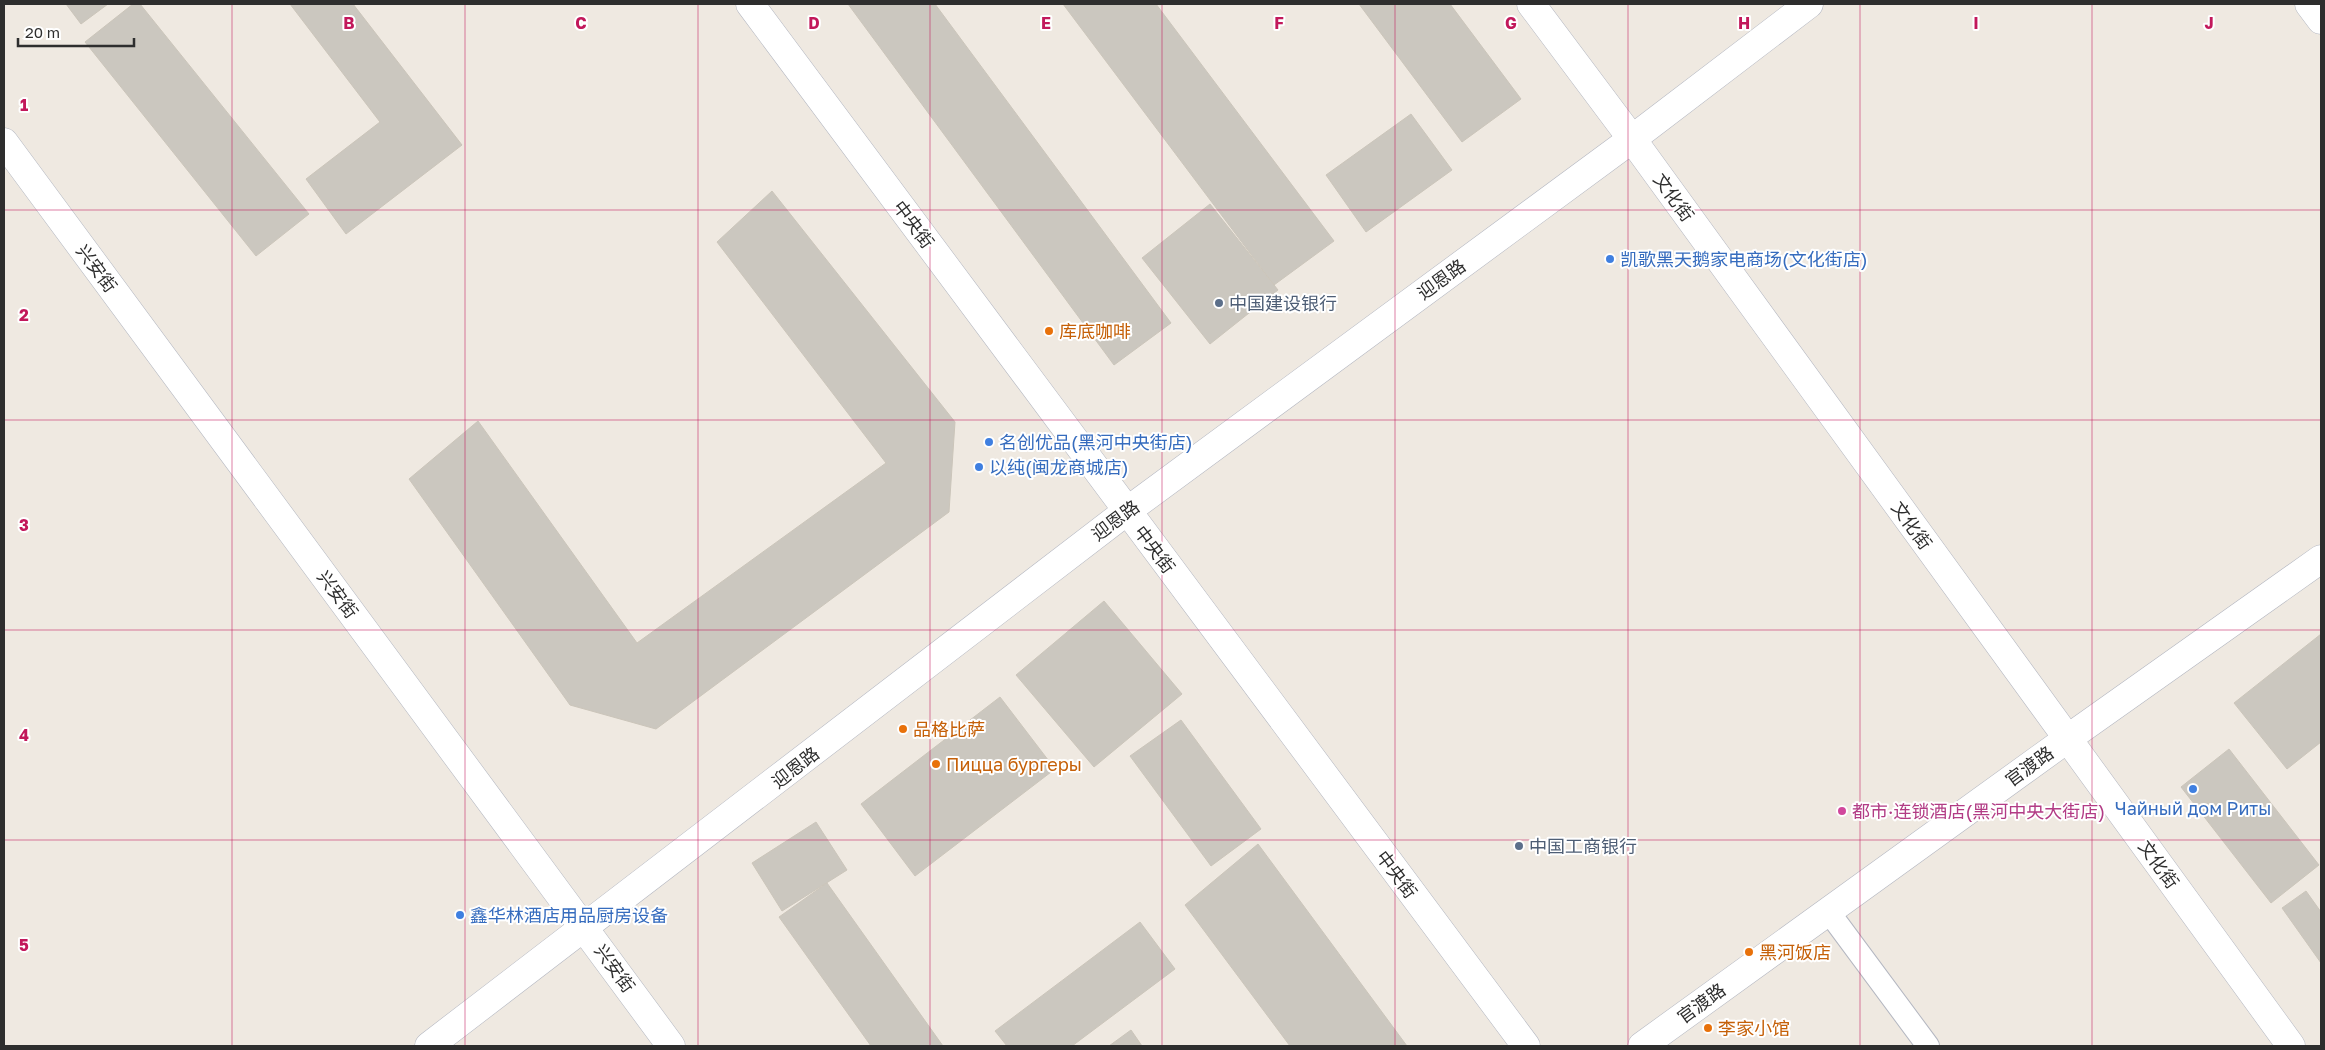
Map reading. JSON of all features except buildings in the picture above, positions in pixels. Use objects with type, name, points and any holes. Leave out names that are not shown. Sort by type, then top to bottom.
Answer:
[{"type":"street","name":"中央街","points":[[750,4],[1526,1046]]},
{"type":"street","name":"文化街","points":[[1531,4],[1632,139],[2291,1046]]},
{"type":"street","name":"迎恩路","points":[[429,1046],[586,928],[1127,511],[1632,139],[1809,4]]},
{"type":"street","points":[[2309,4],[2321,20]]},
{"type":"street","name":"兴安街","points":[[4,142],[672,1046]]},
{"type":"street","name":"官渡路","points":[[1642,1046],[2321,558]]},
{"type":"lane","points":[[1828,911],[1928,1046]]},
{"type":"place","name":"凯歌黑天鹅家电商场(文化街店)","points":[[1610,259]]},
{"type":"place","name":"中国建设银行","points":[[1219,303]]},
{"type":"place","name":"库底咖啡","points":[[1049,331]]},
{"type":"place","name":"名创优品(黑河中央街店)","points":[[989,442]]},
{"type":"place","name":"以纯(闽龙商城店)","points":[[979,467]]},
{"type":"place","name":"品格比萨","points":[[903,729]]},
{"type":"place","name":"Пицца бургеры","points":[[936,764]]},
{"type":"place","name":"Чайный дом Риты","points":[[2193,789]]},
{"type":"place","name":"都市·连锁酒店(黑河中央大街店)","points":[[1842,811]]},
{"type":"place","name":"中国工商银行","points":[[1519,846]]},
{"type":"place","name":"鑫华林酒店用品厨房设备","points":[[460,915]]},
{"type":"place","name":"黑河饭店","points":[[1749,952]]},
{"type":"place","name":"李家小馆","points":[[1708,1028]]}]
